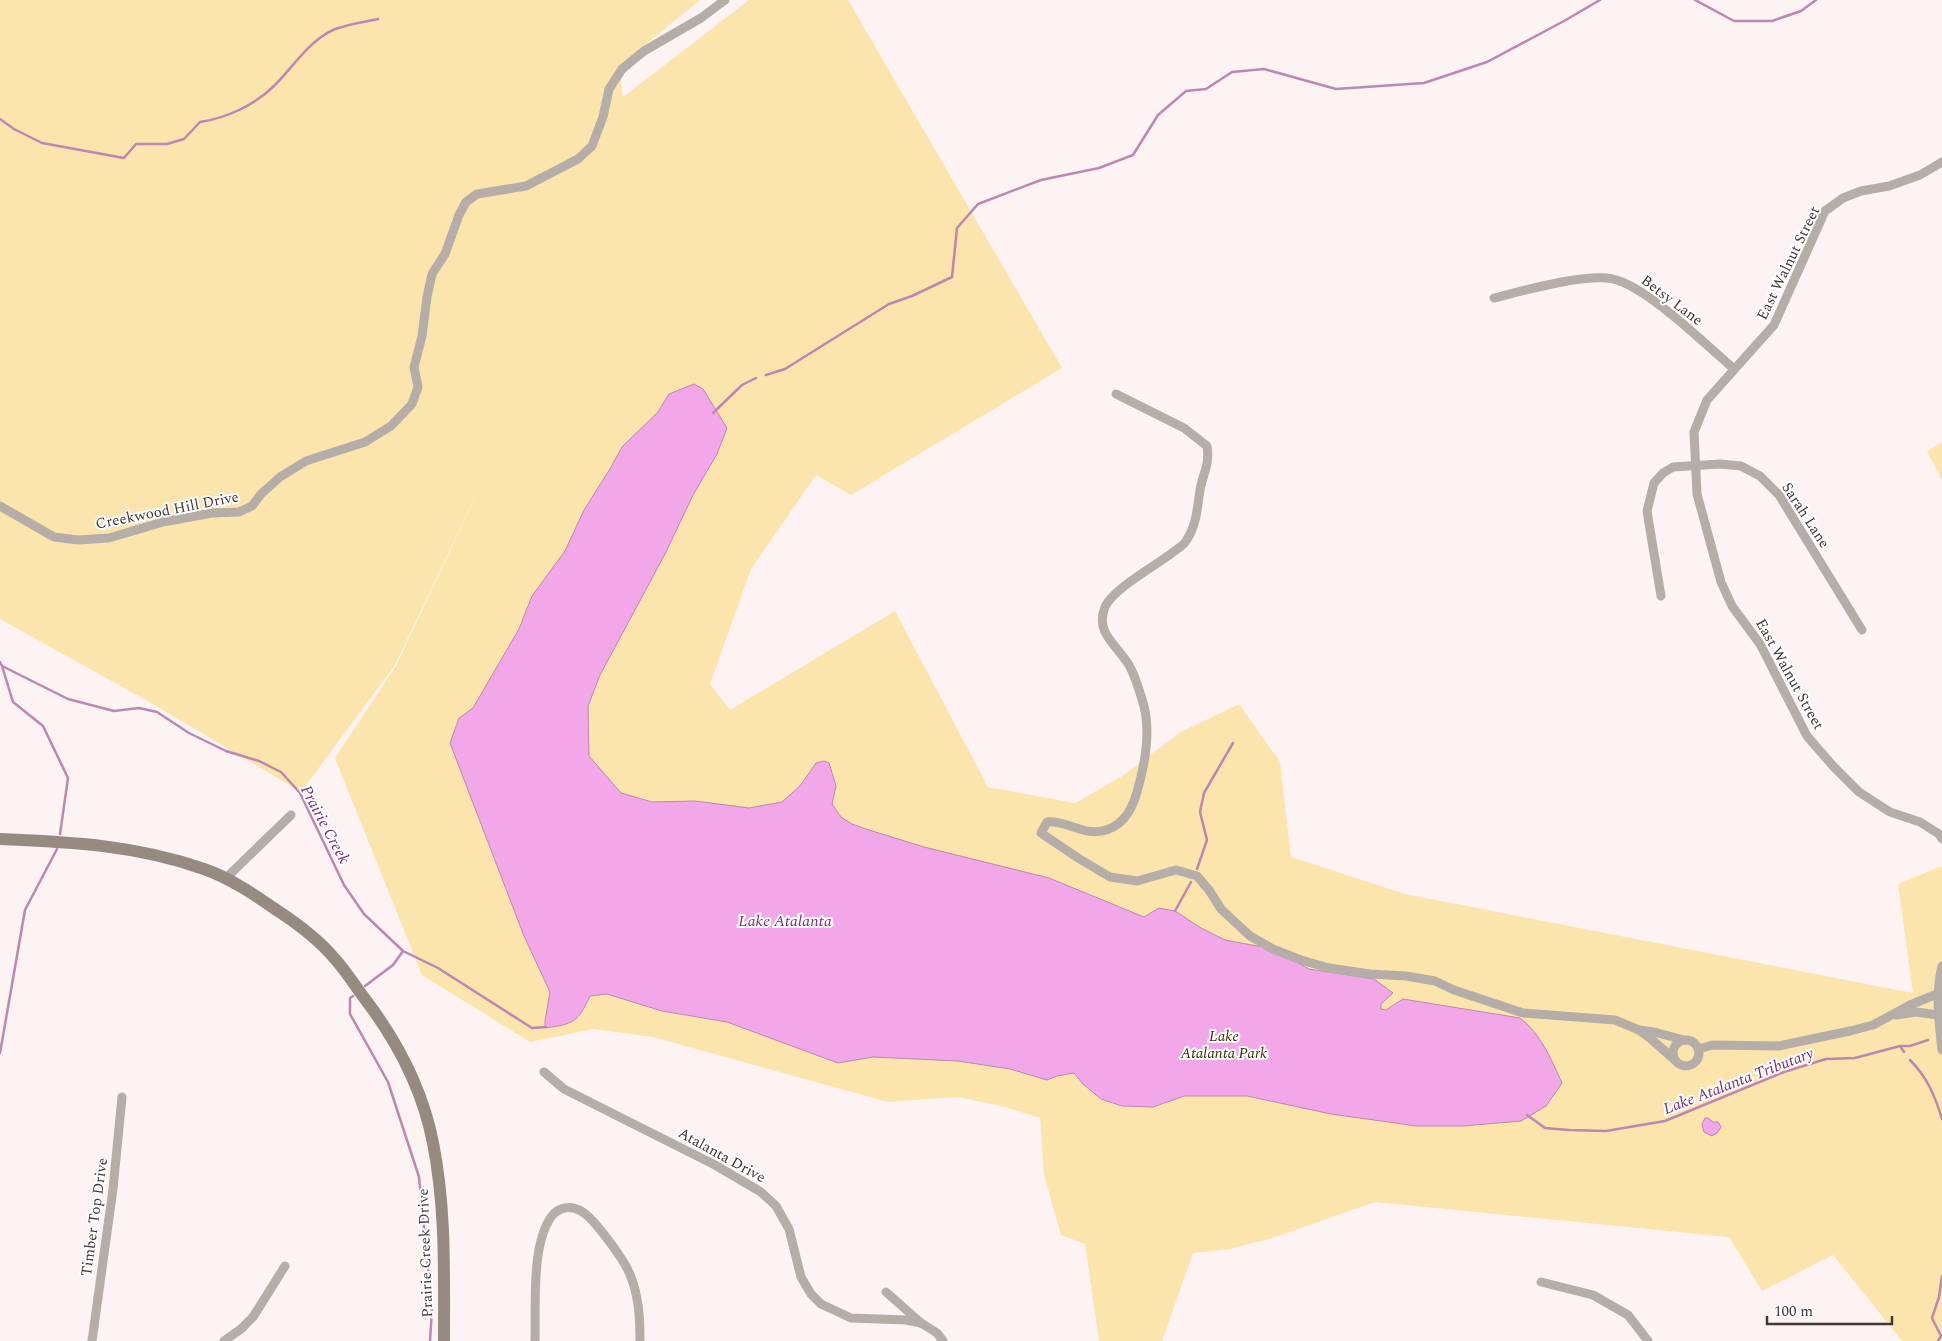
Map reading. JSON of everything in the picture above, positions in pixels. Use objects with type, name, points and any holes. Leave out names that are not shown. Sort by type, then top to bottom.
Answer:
[{"type":"main road","name":"Prairie Creek Drive","points":[[0,839],[107,845],[155,854],[206,869],[254,893],[296,923],[334,958],[375,1013],[404,1059],[422,1104],[430,1132],[442,1195],[444,1341]]},
{"type":"street","name":"Creekwood Hill Drive","points":[[0,506],[54,537],[78,540],[109,538],[163,522],[212,514],[239,512],[252,506],[261,494],[280,477],[306,461],[365,442],[391,426],[412,404],[418,387],[414,367],[422,336],[426,297],[432,274],[445,254],[459,215],[466,202],[477,194],[526,186],[578,158],[592,146],[603,117],[609,89],[622,69],[644,51],[702,18],[726,0]]},
{"type":"street","name":"East Walnut Street","points":[[1942,162],[1920,175],[1889,186],[1861,191],[1843,198],[1826,211],[1774,326],[1707,400],[1694,432],[1694,465],[1697,494],[1721,582],[1732,606],[1760,644],[1807,736],[1859,792],[1890,812],[1920,822],[1939,834],[1942,839]]},
{"type":"street","name":"Betsy Lane","points":[[1494,298],[1587,279],[1609,278],[1629,285],[1663,307],[1734,369]]},
{"type":"street","points":[[1116,394],[1184,428],[1207,446],[1209,458],[1200,488],[1195,525],[1186,542],[1122,588],[1106,606],[1102,617],[1103,629],[1130,666],[1146,716],[1146,745],[1140,783],[1132,809],[1120,824],[1102,831],[1081,830],[1053,821],[1046,822],[1041,833],[1110,877],[1137,882],[1176,870],[1197,876],[1222,910],[1250,936],[1273,949],[1301,960],[1337,969],[1435,981],[1454,990],[1522,1013],[1615,1020],[1639,1030],[1681,1066],[1690,1066],[1699,1057],[1698,1048],[1692,1042],[1639,1030]]},
{"type":"street","name":"Sarah Lane","points":[[1661,596],[1647,511],[1654,483],[1673,466],[1720,464],[1741,466],[1760,476],[1779,495],[1862,630]]},
{"type":"street","points":[[225,879],[291,815]]},
{"type":"street","points":[[1942,966],[1938,994],[1942,1050]]},
{"type":"street","points":[[1698,1048],[1713,1045],[1778,1046],[1850,1031],[1873,1025],[1910,1005],[1938,994]]},
{"type":"street","points":[[1894,1015],[1916,1012],[1938,1015]]},
{"type":"street","points":[[1674,1060],[1674,1048],[1684,1040]]},
{"type":"street","name":"Atalanta Drive","points":[[544,1072],[564,1089],[698,1156],[761,1192],[776,1206],[789,1229],[801,1277],[811,1294],[822,1304],[851,1318],[906,1320],[921,1323]]},
{"type":"street","name":"Timber Top Drive","points":[[92,1341],[113,1189],[122,1097]]},
{"type":"street","points":[[535,1341],[538,1251],[551,1216],[561,1208],[571,1207],[582,1211],[613,1245],[631,1276],[640,1312],[640,1341]]},
{"type":"street","points":[[224,1341],[242,1329],[253,1317],[285,1266]]},
{"type":"street","points":[[1541,1282],[1593,1295],[1628,1315],[1648,1341]]},
{"type":"street","points":[[886,1292],[921,1323],[938,1333],[943,1341]]},
{"type":"green space","name":"Lake Atalanta Park","points":[[0,0],[700,0],[619,66],[623,97],[749,0],[848,0],[1062,368],[851,495],[816,475],[751,569],[710,684],[730,710],[895,611],[988,787],[1075,803],[1124,775],[1179,733],[1239,704],[1280,762],[1291,857],[1405,894],[1913,993],[1898,884],[1942,866],[1942,1341],[1902,1341],[1833,1255],[1762,1291],[1729,1237],[1375,1202],[1269,1239],[1230,1249],[1193,1253],[1162,1341],[1099,1341],[1085,1244],[1061,1235],[1044,1175],[1040,1118],[1001,1106],[958,1097],[888,1102],[653,1037],[593,1029],[530,1042],[422,975],[335,758],[396,666],[488,470],[395,665],[301,792],[153,704],[0,619]]},
{"type":"green space","points":[[1942,442],[1942,480],[1927,451]]},
{"type":"water","name":"Lake Atalanta","points":[[694,384],[703,389],[727,428],[717,454],[693,495],[665,554],[600,675],[588,706],[589,756],[621,793],[652,802],[695,801],[749,808],[782,802],[800,786],[816,763],[824,761],[829,763],[836,786],[832,804],[841,817],[852,824],[924,847],[1049,878],[1144,917],[1159,908],[1175,911],[1201,928],[1225,940],[1273,949],[1309,969],[1374,979],[1393,993],[1381,1004],[1381,1009],[1386,1010],[1403,999],[1520,1018],[1540,1039],[1562,1083],[1546,1106],[1521,1121],[1463,1126],[1417,1126],[1331,1114],[1247,1096],[1184,1096],[1153,1107],[1122,1106],[1101,1099],[1083,1084],[1074,1073],[1047,1080],[1010,1069],[958,1061],[873,1057],[838,1063],[727,1022],[662,1011],[607,994],[590,996],[582,1011],[569,1023],[545,1028],[550,992],[524,936],[450,743],[459,718],[473,708],[519,629],[532,596],[565,551],[584,510],[622,447],[658,412],[669,394]]},
{"type":"water","points":[[1705,1118],[1718,1122],[1721,1127],[1712,1136],[1704,1132],[1702,1124]]},
{"type":"waterway","points":[[766,375],[785,369],[889,304],[912,296],[952,277],[957,228],[978,204],[1041,180],[1099,168],[1133,155],[1158,115],[1186,91],[1206,89],[1232,72],[1264,69],[1336,89],[1424,83],[1487,62],[1600,0]]},
{"type":"waterway","points":[[1695,0],[1734,21],[1772,21],[1801,11],[1816,0]]},
{"type":"waterway","points":[[0,119],[14,129],[42,143],[124,158],[136,144],[167,144],[184,139],[200,122],[240,110],[259,99],[275,85],[309,47],[324,35],[344,26],[378,19]]},
{"type":"waterway","points":[[713,413],[742,385],[756,378]]},
{"type":"waterway","name":"Prairie Creek","points":[[0,662],[2,666],[68,699],[114,711],[139,708],[157,712],[189,733],[226,751],[259,761],[281,772],[300,793],[344,885],[364,914],[403,951],[438,968],[532,1028],[546,1027]]},
{"type":"waterway","points":[[2,666],[13,702],[43,726],[68,778],[60,834]]},
{"type":"waterway","points":[[1197,869],[1207,840],[1200,812],[1204,793],[1233,743]]},
{"type":"waterway","points":[[0,1053],[25,910],[57,849]]},
{"type":"waterway","points":[[1175,911],[1191,882]]},
{"type":"waterway","points":[[365,986],[393,965],[403,951]]},
{"type":"waterway","points":[[353,996],[350,998],[350,1014],[388,1082],[419,1177],[432,1309],[430,1341]]},
{"type":"waterway","name":"Lake Atalanta Tributary","points":[[1527,1115],[1545,1128],[1569,1130],[1606,1131],[1665,1121],[1784,1072],[1826,1059],[1855,1058],[1900,1046],[1910,1046],[1928,1040]]},
{"type":"waterway","name":"Lake Atalanta Tributary","points":[[1900,1046],[1904,1052]]},
{"type":"waterway","points":[[1910,1060],[1930,1087],[1942,1119]]},
{"type":"waterway","points":[[1938,1341],[1941,1336],[1932,1318],[1939,1297],[1942,1276]]}]
